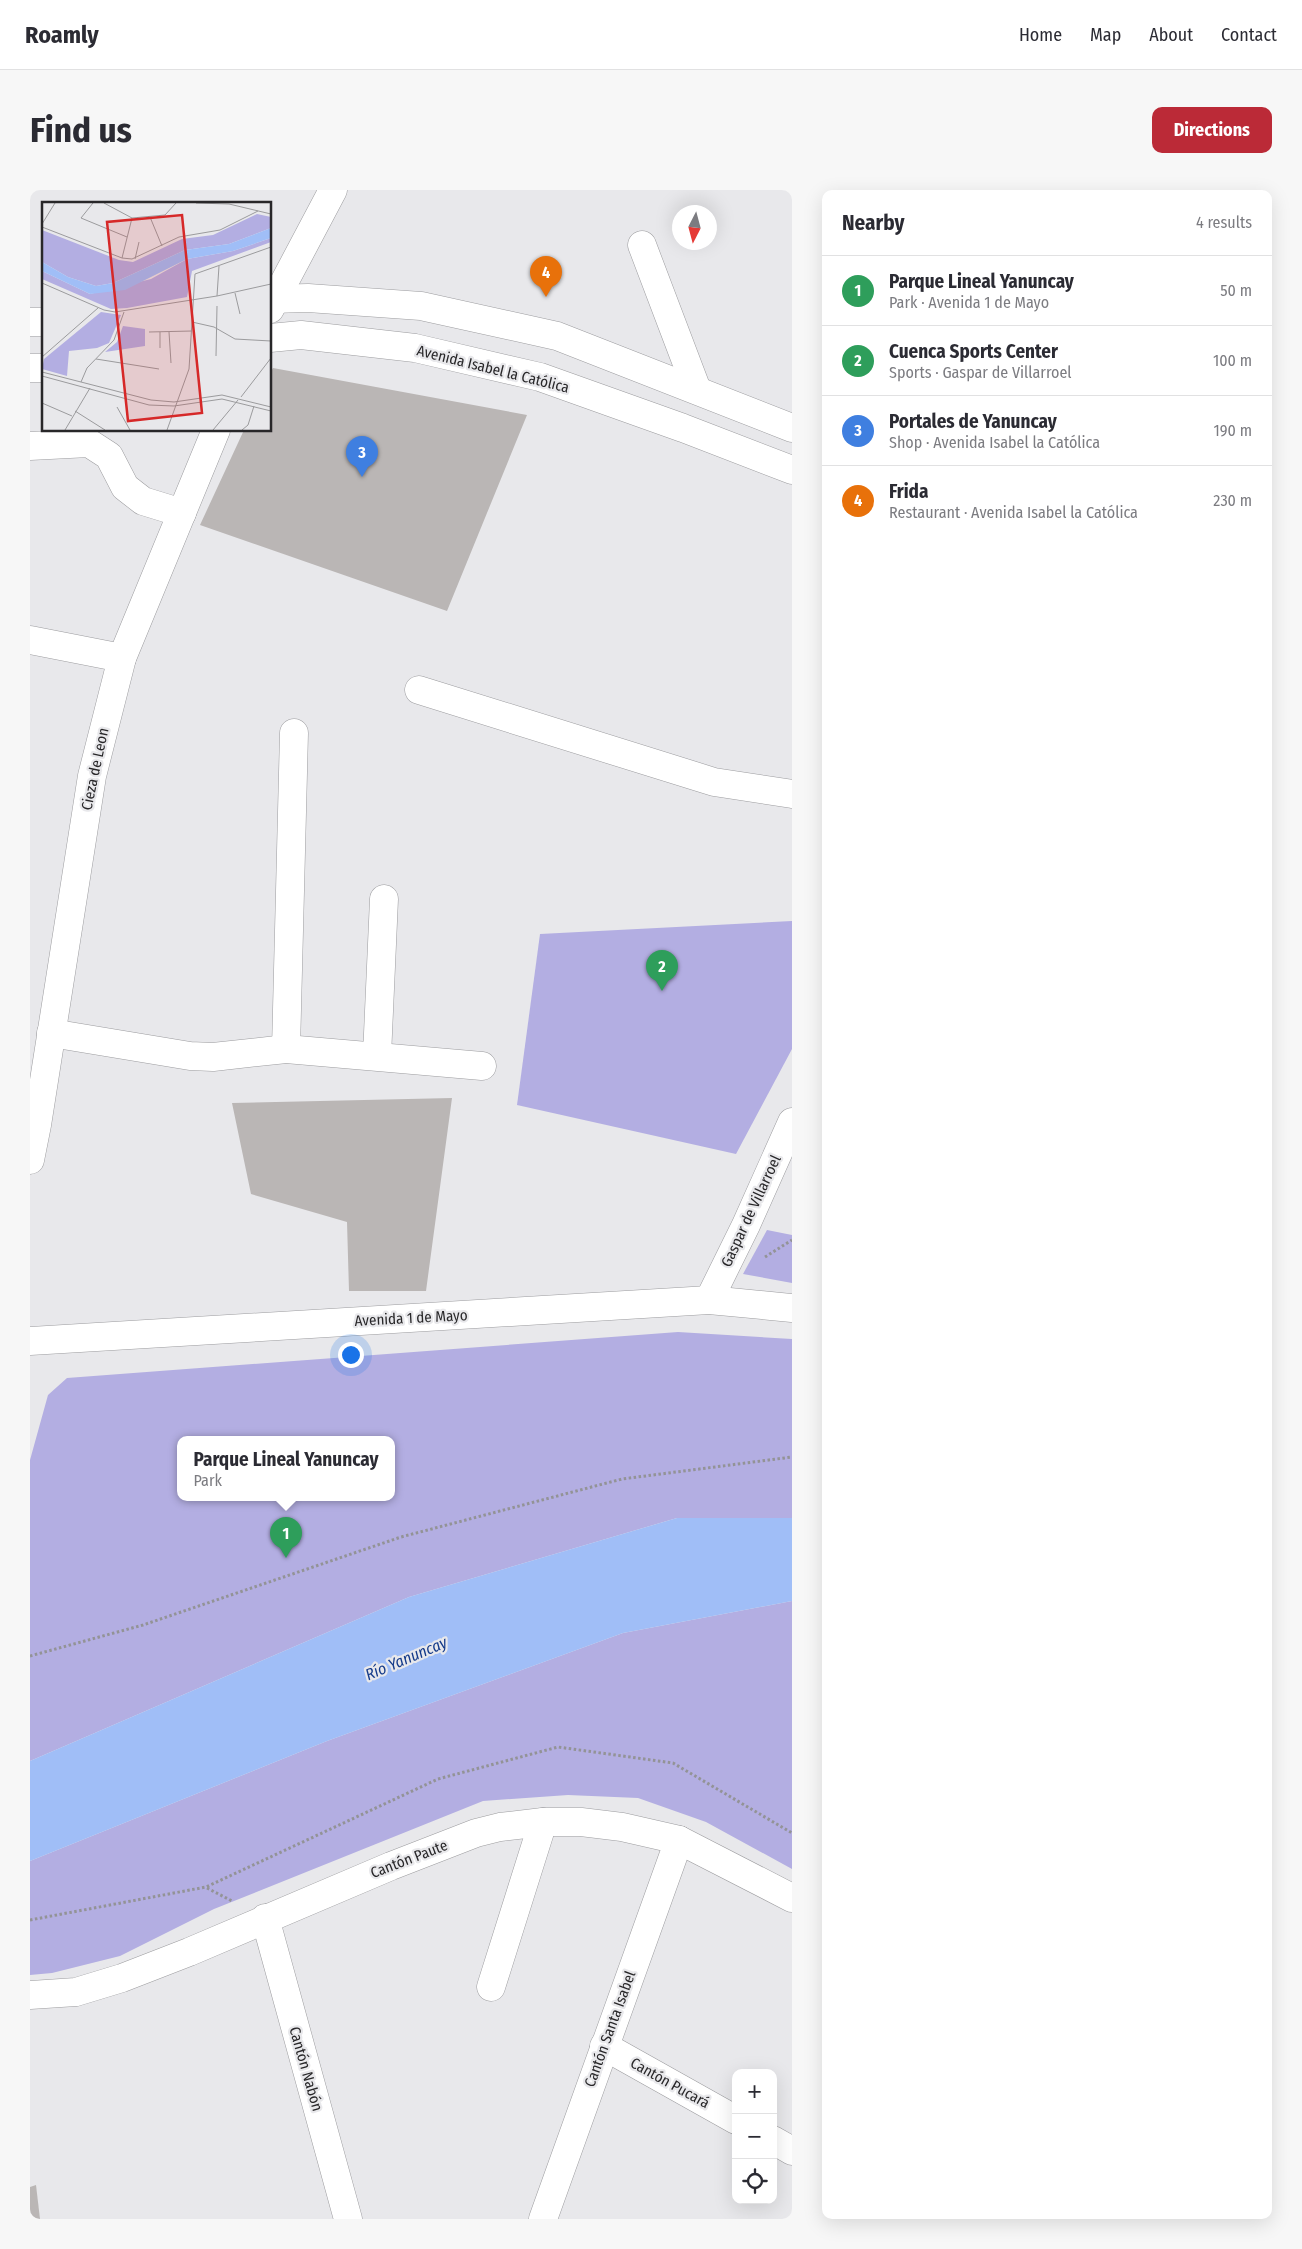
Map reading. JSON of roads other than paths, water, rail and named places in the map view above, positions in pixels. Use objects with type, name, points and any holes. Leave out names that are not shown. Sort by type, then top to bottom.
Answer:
[{"type":"street","points":[[272,302],[333,190]]},
{"type":"street","points":[[642,245],[697,390]]},
{"type":"street","points":[[272,302],[308,298],[421,306],[556,336],[792,428]]},
{"type":"street","name":"Avenida Isabel la Católica","points":[[271,338],[301,335],[415,348],[540,377],[683,428],[792,470]]},
{"type":"street","name":"Cieza de Leon","points":[[34,1124],[51,1033],[92,776],[122,658],[216,431]]},
{"type":"street","points":[[30,446],[89,444],[109,456],[125,488],[143,501],[182,512]]},
{"type":"street","points":[[30,640],[122,658]]},
{"type":"street","points":[[419,690],[714,782],[792,794]]},
{"type":"street","points":[[286,1049],[294,733]]},
{"type":"street","points":[[377,1056],[384,899]]},
{"type":"street","points":[[51,1033],[190,1056],[213,1057],[286,1049],[482,1066]]},
{"type":"street","name":"Gaspar de Villarroel","points":[[709,1300],[746,1225],[792,1122]]},
{"type":"street","points":[[30,1160],[34,1124]]},
{"type":"street","name":"Avenida 1 de Mayo","points":[[30,1342],[709,1300],[792,1308]]},
{"type":"street","points":[[492,1987],[542,1822]]},
{"type":"street","name":"Cantón Paute","points":[[30,1996],[88,1990],[189,1952],[265,1918],[487,1829],[542,1822],[604,1824],[679,1840],[792,1898]]},
{"type":"street","name":"Cantón Santa Isabel","points":[[543,2219],[679,1840]]},
{"type":"street","name":"Cantón Nabón","points":[[265,1918],[348,2219]]},
{"type":"street","name":"Cantón Pucará","points":[[604,2046],[732,2118]]},
{"type":"street","points":[[777,2142],[792,2151]]},
{"type":"water","name":"Río Yanuncay","points":[[677,1518],[792,1518],[792,1601],[623,1633],[327,1741],[30,1861],[30,1761],[409,1597]]},
{"type":"place","name":"Frida","points":[[546,297]]},
{"type":"place","name":"Portales de Yanuncay","points":[[362,477]]},
{"type":"place","name":"Cuenca Sports Center","points":[[662,991]]},
{"type":"place","name":"Parque Lineal Yanuncay","points":[[286,1558]]}]
